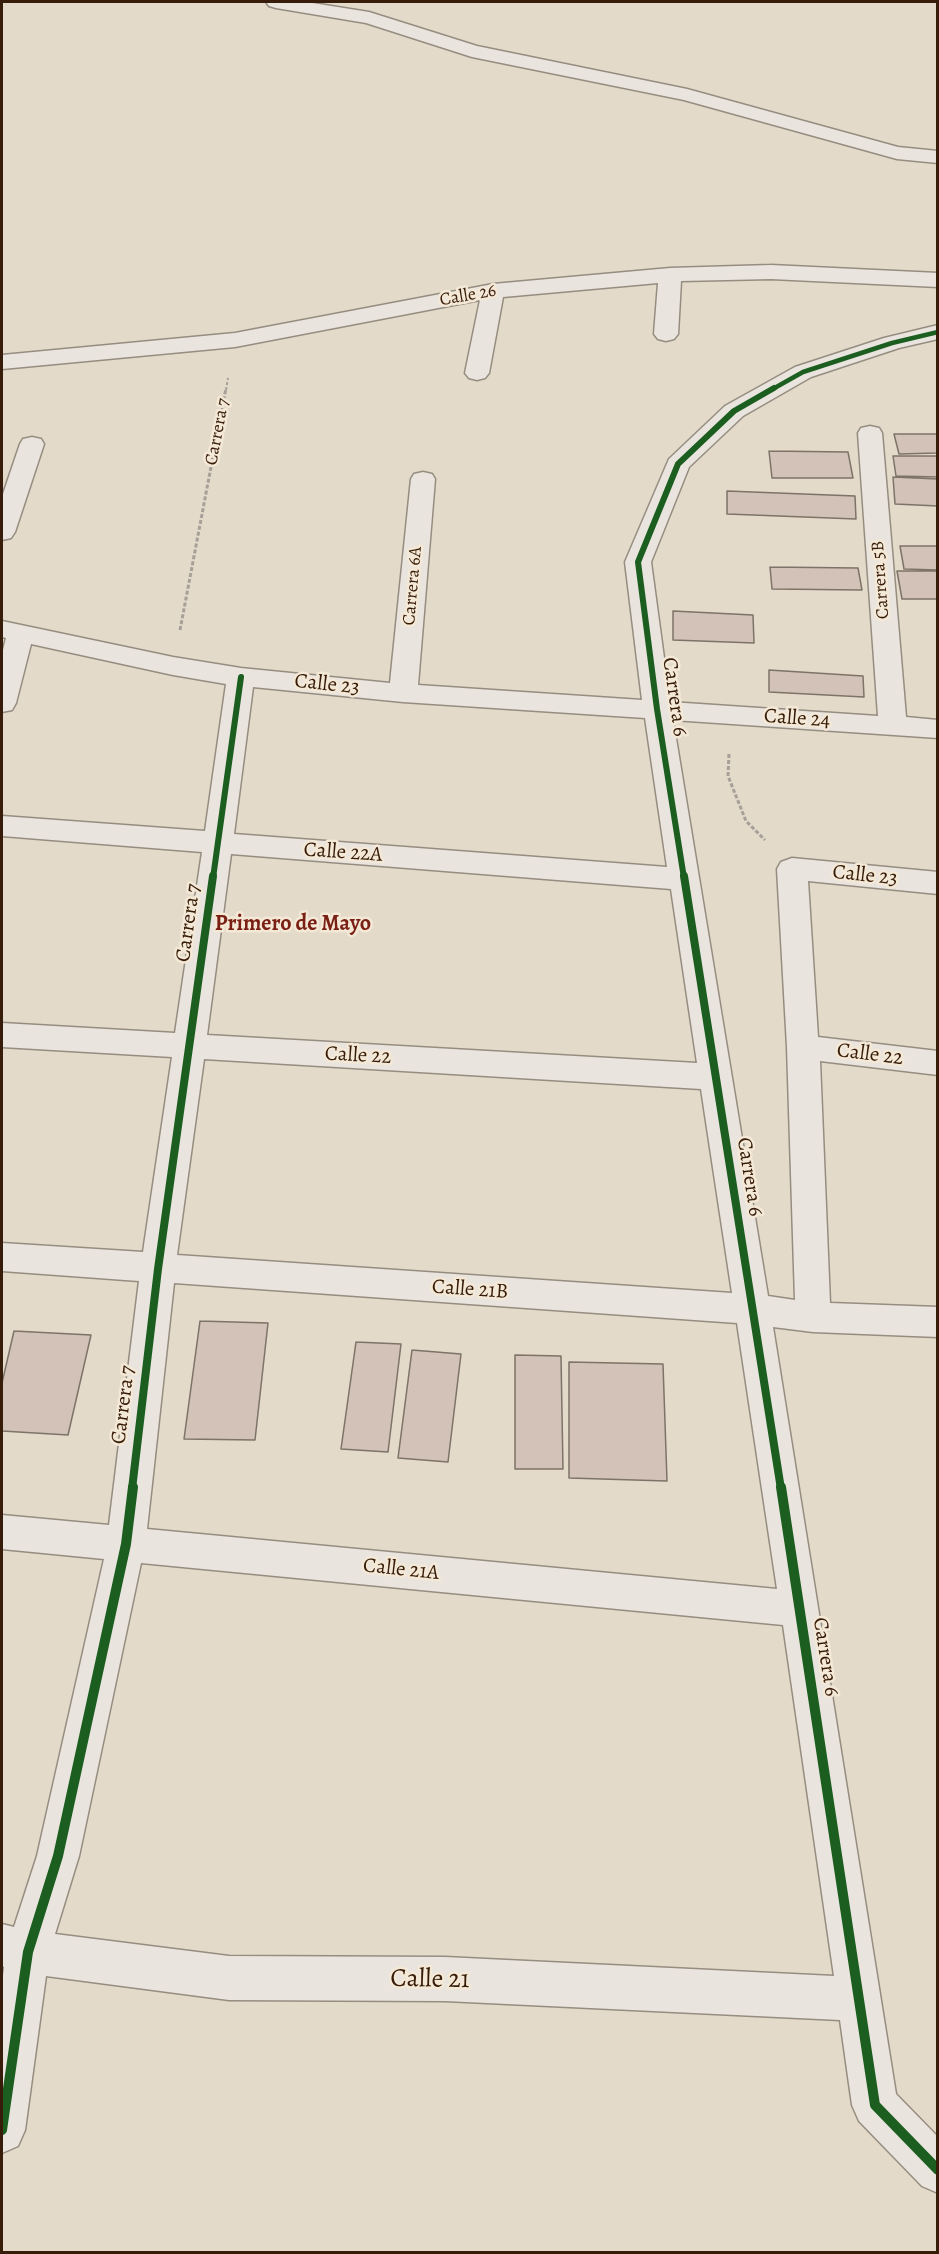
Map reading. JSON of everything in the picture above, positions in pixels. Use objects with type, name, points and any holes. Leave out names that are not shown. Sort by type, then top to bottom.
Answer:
[{"type":"street","points":[[276,2],[369,18],[472,51],[687,95],[897,153],[938,157]]},
{"type":"street","name":"Calle 26","points":[[2,362],[235,340],[493,291],[670,275],[771,272],[938,280]]},
{"type":"street","points":[[666,334],[670,275]]},
{"type":"street","points":[[477,373],[493,291]]},
{"type":"street","name":"Carrera 6","points":[[938,332],[892,343],[803,372],[734,411],[678,464],[639,561],[657,709],[800,1609],[875,2105],[938,2170]]},
{"type":"street","name":"Carrera 5B","points":[[870,433],[893,727]]},
{"type":"street","points":[[2,532],[32,444]]},
{"type":"street","name":"Carrera 6A","points":[[403,693],[423,479]]},
{"type":"street","points":[[2,703],[11,632]]},
{"type":"street","name":"Calle 23","points":[[11,632],[173,666],[242,677],[403,693],[657,709]]},
{"type":"street","name":"Carrera 7","points":[[2,2130],[15,1949],[58,1856],[126,1544],[158,1269],[242,677]]},
{"type":"street","name":"Calle 24","points":[[657,709],[938,729]]},
{"type":"street","name":"Calle 22A","points":[[2,825],[684,879]]},
{"type":"street","points":[[792,869],[803,1047],[813,1317]]},
{"type":"street","name":"Calle 23","points":[[792,869],[938,883]]},
{"type":"street","name":"Calle 22","points":[[2,1035],[715,1077]]},
{"type":"street","name":"Calle 22","points":[[803,1047],[938,1063]]},
{"type":"street","name":"Calle 21B","points":[[2,1257],[751,1309],[813,1317],[938,1322]]},
{"type":"street","name":"Calle 21A","points":[[2,1532],[800,1609]]},
{"type":"street","name":"Calle 21","points":[[15,1949],[229,1978],[445,1979],[860,1999]]},
{"type":"path","points":[[728,714],[728,776],[746,821],[792,869]]},
{"type":"building","points":[[894,434],[938,434],[938,453],[899,454]]},
{"type":"building","points":[[769,451],[848,452],[853,478],[772,478]]},
{"type":"building","points":[[893,456],[938,456],[938,477],[896,476]]},
{"type":"building","points":[[893,477],[938,479],[938,506],[895,504]]},
{"type":"building","points":[[727,491],[855,496],[856,519],[727,514]]},
{"type":"building","points":[[900,546],[938,546],[938,570],[904,569]]},
{"type":"building","points":[[770,567],[858,568],[862,590],[772,589]]},
{"type":"building","points":[[897,571],[938,571],[938,599],[902,599]]},
{"type":"building","points":[[673,611],[753,615],[754,643],[673,640]]},
{"type":"building","points":[[769,670],[863,676],[864,697],[769,692]]},
{"type":"building","points":[[200,1321],[268,1323],[255,1440],[184,1439]]},
{"type":"building","points":[[14,1331],[91,1335],[68,1435],[2,1431],[2,1383]]},
{"type":"building","points":[[356,1342],[401,1344],[388,1452],[341,1449]]},
{"type":"building","points":[[412,1350],[461,1354],[448,1462],[398,1458]]},
{"type":"building","points":[[515,1355],[561,1356],[563,1469],[515,1469]]},
{"type":"building","points":[[569,1362],[663,1364],[667,1481],[569,1478]]},
{"type":"cycle path","points":[[938,332],[892,343],[803,372],[734,411],[678,464],[638,562],[657,709],[800,1609],[875,2105],[938,2170]]},
{"type":"cycle path","points":[[2,2130],[28,1952],[58,1856],[126,1544],[158,1269],[241,677]]},
{"type":"district","name":"Primero de Mayo","points":[[293,925]]}]
